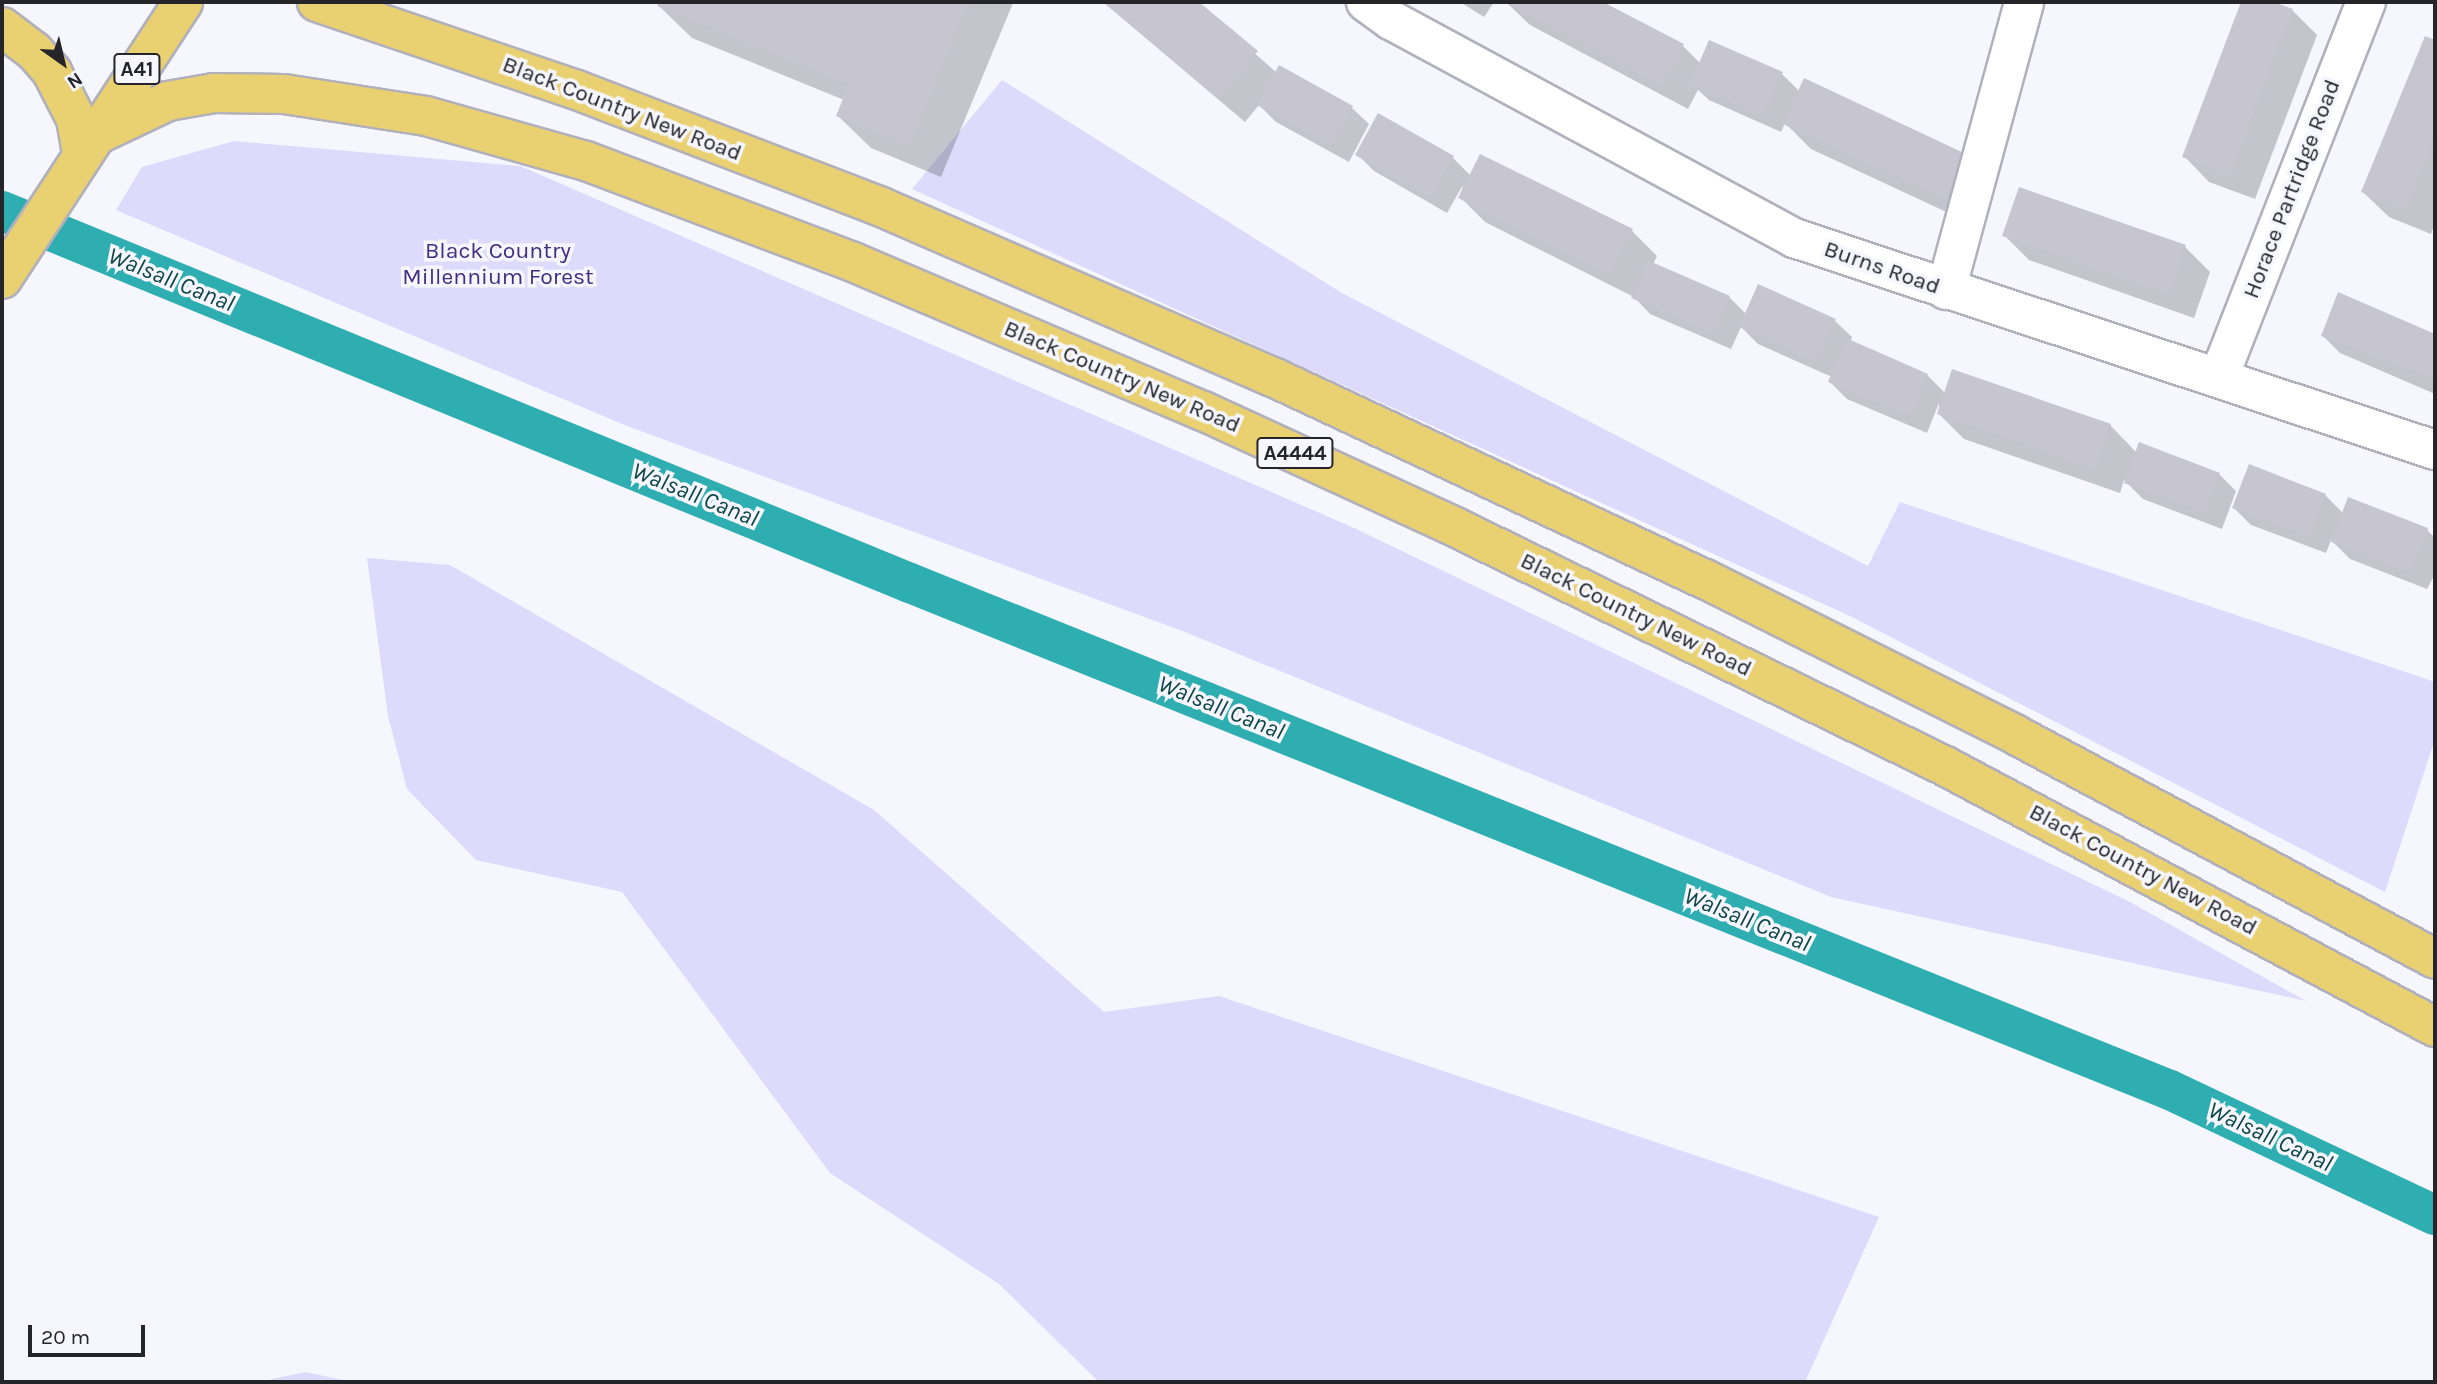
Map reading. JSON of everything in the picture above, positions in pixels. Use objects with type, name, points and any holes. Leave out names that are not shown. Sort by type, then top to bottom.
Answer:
[{"type":"highway","name":"A41","points":[[3,277],[183,2]]},
{"type":"highway","name":"Black Country New Road","points":[[317,2],[364,9],[879,206],[1273,377],[1717,585],[2016,735],[2435,959]]},
{"type":"highway","points":[[2,27],[34,51],[52,72],[87,145]]},
{"type":"highway","name":"Black Country New Road","points":[[87,145],[168,101],[214,93],[284,94],[426,116],[586,161],[853,262],[1203,411],[1466,532],[1945,766],[2435,1027]]},
{"type":"street","name":"Burns Road","points":[[1366,2],[1391,20],[1794,238],[2435,450]]},
{"type":"street","points":[[1946,290],[2024,2]]},
{"type":"street","name":"Horace Partridge Road","points":[[2219,377],[2365,2]]},
{"type":"green space","points":[[1002,80],[1342,293],[1868,566],[1900,502],[2435,682],[2435,739],[2385,892],[1852,617],[912,189]]},
{"type":"green space","name":"Black Country Millennium Forest","points":[[234,141],[520,166],[1352,527],[2130,902],[2306,1001],[1831,897],[1185,632],[627,426],[116,210],[142,167]]},
{"type":"green space","points":[[367,558],[450,565],[874,810],[1104,1012],[1219,996],[1879,1217],[1805,1382],[1099,1382],[999,1284],[830,1173],[622,892],[476,860],[407,789],[388,716]]},
{"type":"green space","points":[[305,1372],[353,1382],[259,1382]]},
{"type":"building","points":[[659,2],[968,2],[909,146],[836,116],[849,84],[657,6]]},
{"type":"building","points":[[1103,2],[1199,2],[1258,51],[1219,98]]},
{"type":"building","points":[[1504,2],[1603,2],[1684,44],[1662,85]]},
{"type":"building","points":[[2241,2],[2274,2],[2293,9],[2230,175],[2182,157]]},
{"type":"building","points":[[2425,36],[2435,40],[2435,137],[2405,210],[2361,192]]},
{"type":"building","points":[[1709,40],[1783,72],[1764,117],[1690,84]]},
{"type":"building","points":[[1279,65],[1353,106],[1331,146],[1257,105]]},
{"type":"building","points":[[1804,78],[1966,154],[1945,199],[1783,124]]},
{"type":"building","points":[[1378,113],[1454,156],[1430,197],[1355,155]]},
{"type":"building","points":[[1480,154],[1633,229],[1610,274],[1458,198]]},
{"type":"building","points":[[2019,187],[2186,245],[2169,294],[2002,236]]},
{"type":"building","points":[[1647,260],[1730,296],[1714,334],[1631,298]]},
{"type":"building","points":[[1758,284],[1836,319],[1816,362],[1739,327]]},
{"type":"building","points":[[2338,292],[2435,334],[2435,379],[2321,336]]},
{"type":"building","points":[[1846,338],[1928,374],[1910,417],[1828,382]]},
{"type":"building","points":[[1952,369],[2111,424],[2095,469],[1937,414]]},
{"type":"building","points":[[2139,442],[2220,473],[2205,513],[2124,483]]},
{"type":"building","points":[[2249,464],[2326,494],[2309,537],[2232,508]]},
{"type":"building","points":[[2348,497],[2428,528],[2410,573],[2331,542]]},
{"type":"waterway","name":"Walsall Canal","points":[[2,211],[910,583],[2170,1090],[2435,1215]]}]
